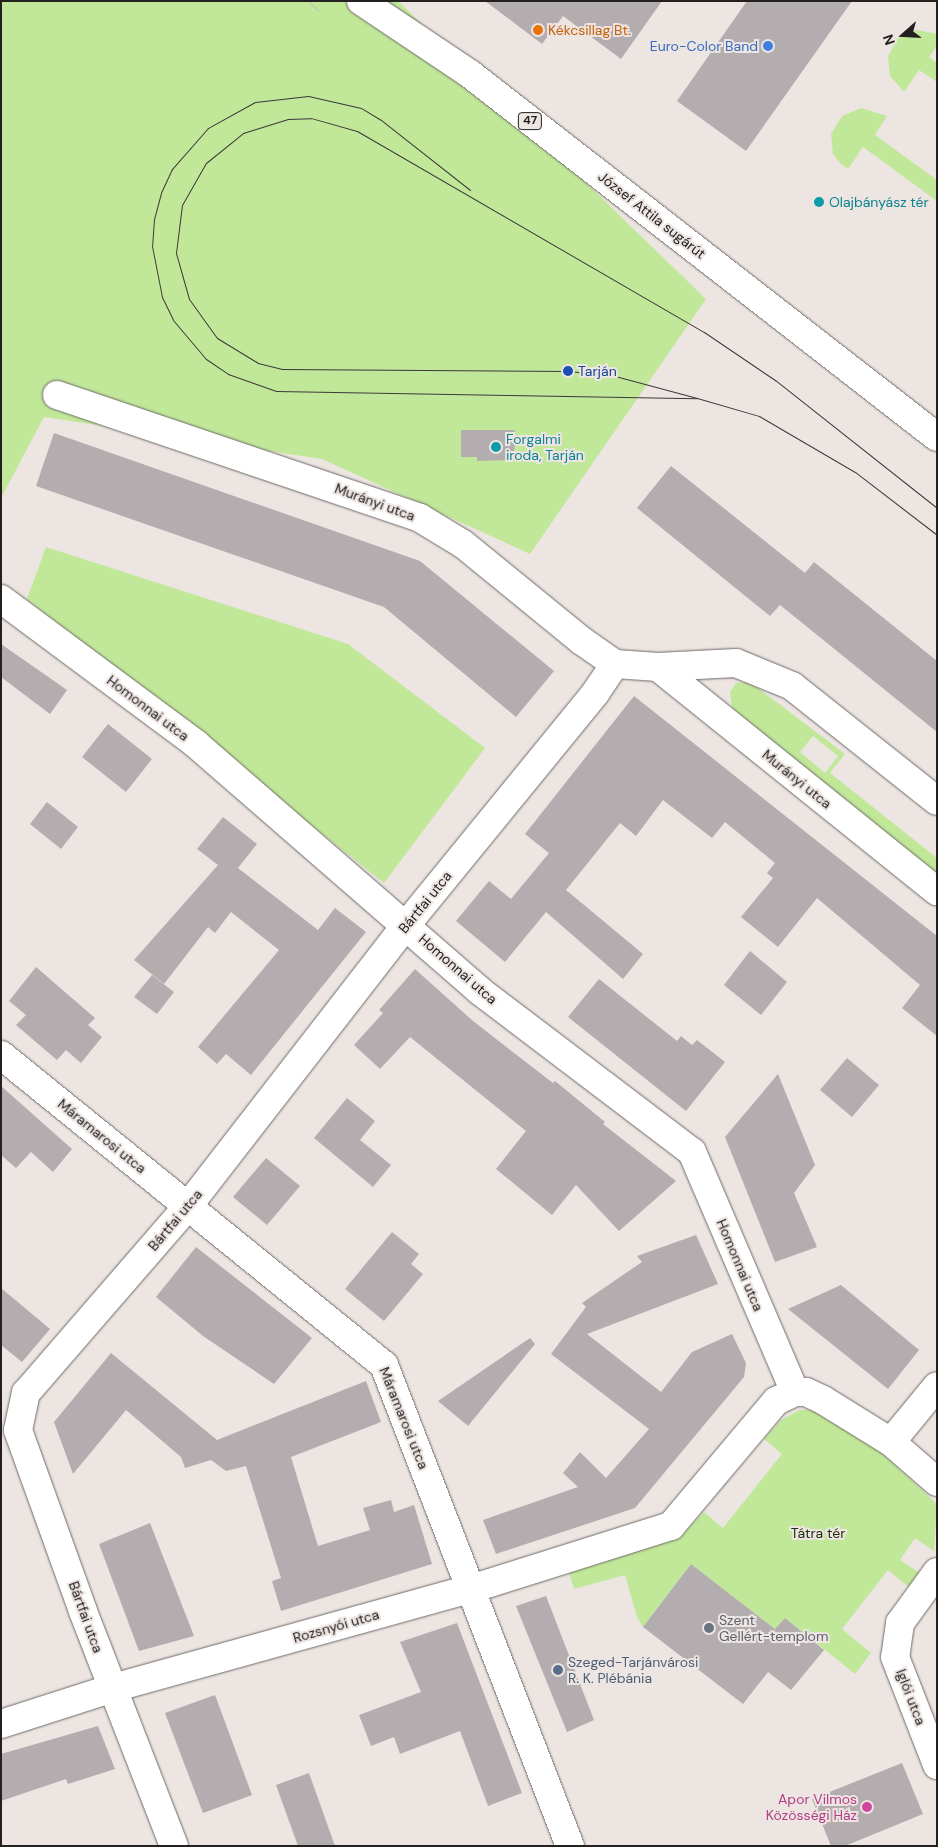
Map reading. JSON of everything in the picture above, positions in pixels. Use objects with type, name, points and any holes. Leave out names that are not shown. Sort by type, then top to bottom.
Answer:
[{"type":"street","name":"József Attila sugárút","points":[[361,1],[470,74],[937,437]]},
{"type":"street","name":"Murányi utca","points":[[57,395],[420,518],[463,544],[582,641],[615,664]]},
{"type":"street","name":"Homonnai utca","points":[[1,599],[196,744],[406,924],[480,991],[692,1152],[795,1392]]},
{"type":"street","points":[[615,664],[658,666],[736,663],[792,686],[937,801]]},
{"type":"street","name":"Bártfai utca","points":[[174,1846],[113,1688],[18,1430],[26,1393],[188,1206],[406,924],[596,692],[615,664]]},
{"type":"street","name":"Murányi utca","points":[[658,666],[937,891]]},
{"type":"street","name":"Máramarosi utca","points":[[1,1055],[384,1365],[570,1846]]},
{"type":"street","points":[[891,1442],[937,1386]]},
{"type":"street","points":[[795,1392],[806,1392],[823,1400],[891,1442],[937,1482]]},
{"type":"street","name":"Rozsnyói utca","points":[[1,1724],[113,1688],[471,1589],[671,1526],[776,1401],[795,1392]]},
{"type":"street","name":"Iglói utca","points":[[937,1572],[900,1623],[895,1657],[937,1765]]},
{"type":"green space","points":[[1,1],[398,1],[706,299],[530,554],[322,459],[44,417],[1,498]]},
{"type":"green space","points":[[917,30],[937,34],[937,46],[929,57],[937,63],[937,82],[919,70],[904,92],[890,76],[888,56],[898,38]]},
{"type":"green space","points":[[861,108],[887,116],[875,135],[937,180],[937,201],[863,147],[848,169],[840,163],[833,154],[831,134],[842,116]]},
{"type":"green space","points":[[46,547],[348,644],[485,748],[384,883],[27,599]]},
{"type":"green space","points":[[750,682],[845,754],[830,773],[937,858],[937,874],[739,715],[732,707],[730,692],[736,683]],"holes":[[[813,736],[838,756],[825,773],[800,752]]]},
{"type":"green space","name":"Tátra tér","points":[[800,1410],[818,1410],[881,1452],[937,1504],[934,1551],[915,1538],[900,1560],[920,1573],[910,1588],[888,1570],[842,1629],[871,1653],[855,1674],[785,1618],[775,1629],[691,1564],[643,1627],[637,1617],[625,1575],[574,1589],[567,1566],[682,1535],[704,1512],[723,1528],[782,1454],[764,1439],[781,1420]]},
{"type":"building","points":[[485,1],[662,1],[621,59],[563,16],[542,44]]},
{"type":"building","name":"Euro-Color Band","points":[[747,1],[852,1],[746,151],[677,101]]},
{"type":"building","name":"Forgalmi iroda, Tarján","points":[[461,430],[515,430],[514,460],[477,461],[477,457],[461,457]]},
{"type":"building","points":[[54,433],[420,561],[554,671],[516,717],[384,607],[36,486]]},
{"type":"building","points":[[671,466],[805,573],[814,562],[937,661],[937,732],[780,605],[770,616],[637,508]]},
{"type":"building","points":[[1,644],[67,690],[50,714],[1,677]]},
{"type":"building","points":[[634,696],[937,936],[937,1036],[902,1008],[920,985],[817,898],[778,947],[741,917],[773,878],[767,873],[775,863],[725,822],[712,838],[663,800],[636,836],[620,823],[566,890],[643,954],[623,979],[546,912],[505,962],[456,921],[489,881],[511,899],[549,853],[525,834]]},
{"type":"building","points":[[108,724],[152,759],[126,792],[82,757]]},
{"type":"building","points":[[47,802],[78,827],[61,849],[30,824]]},
{"type":"building","points":[[223,817],[257,844],[238,868],[318,930],[335,908],[366,932],[251,1075],[226,1054],[217,1064],[198,1047],[279,950],[231,912],[215,933],[208,927],[164,984],[134,960],[218,865],[197,849]]},
{"type":"building","points":[[750,951],[787,982],[761,1015],[724,985]]},
{"type":"building","points":[[36,967],[95,1018],[88,1025],[102,1037],[81,1063],[66,1050],[57,1060],[16,1025],[26,1015],[9,1001]]},
{"type":"building","points":[[415,969],[473,1021],[553,1083],[555,1081],[605,1122],[603,1124],[676,1181],[619,1231],[576,1185],[552,1215],[496,1169],[526,1131],[410,1037],[380,1069],[354,1045],[383,1013],[379,1010]]},
{"type":"building","points":[[152,975],[174,992],[157,1014],[134,997]]},
{"type":"building","points":[[599,979],[677,1041],[681,1036],[692,1045],[697,1040],[725,1062],[686,1111],[568,1017]]},
{"type":"building","points":[[847,1058],[879,1085],[852,1117],[820,1090]]},
{"type":"building","points":[[778,1074],[815,1165],[794,1193],[817,1247],[775,1262],[725,1137]]},
{"type":"building","points":[[1,1086],[72,1149],[53,1172],[31,1152],[16,1168],[1,1155]]},
{"type":"building","points":[[347,1098],[375,1121],[360,1140],[391,1165],[373,1187],[314,1138]]},
{"type":"building","points":[[266,1158],[300,1186],[267,1225],[233,1197]]},
{"type":"building","points":[[392,1232],[419,1254],[411,1264],[423,1274],[384,1321],[345,1289]]},
{"type":"building","points":[[696,1235],[718,1284],[587,1334],[661,1392],[692,1352],[732,1334],[746,1363],[744,1377],[635,1508],[496,1554],[483,1520],[578,1487],[563,1473],[580,1452],[606,1478],[649,1429],[551,1354],[586,1307],[582,1303],[642,1262],[637,1256]]},
{"type":"building","points":[[196,1247],[312,1338],[274,1384],[203,1336],[156,1297]]},
{"type":"building","points":[[841,1285],[919,1350],[888,1389],[788,1309]]},
{"type":"building","points":[[1,1288],[50,1329],[22,1362],[1,1345]]},
{"type":"building","points":[[530,1338],[535,1344],[468,1426],[438,1401]]},
{"type":"building","points":[[111,1353],[217,1440],[366,1381],[381,1422],[291,1457],[318,1546],[370,1530],[363,1508],[391,1500],[394,1512],[414,1505],[432,1564],[281,1611],[272,1581],[281,1578],[246,1466],[226,1471],[211,1460],[185,1468],[181,1457],[126,1410],[73,1474],[54,1422]]},
{"type":"building","points":[[150,1523],[194,1636],[139,1651],[99,1544]]},
{"type":"building","name":"Szent Gellért-templom","points":[[691,1564],[775,1629],[785,1618],[824,1650],[791,1690],[768,1672],[743,1704],[643,1627]]},
{"type":"building","name":"Szeged-Tarjánvárosi R. K. Plébánia","points":[[546,1596],[594,1720],[567,1732],[516,1606]]},
{"type":"building","points":[[457,1623],[522,1793],[488,1806],[460,1731],[400,1754],[394,1737],[371,1746],[359,1715],[421,1692],[400,1642]]},
{"type":"building","points":[[215,1695],[252,1795],[203,1813],[165,1713]]},
{"type":"building","points":[[98,1726],[115,1769],[68,1784],[66,1779],[1,1801],[1,1754]]},
{"type":"building","name":"Apor Vilmos Közösségi Ház","points":[[902,1763],[923,1814],[845,1846],[831,1846],[812,1799]]},
{"type":"building","points":[[309,1773],[335,1846],[298,1846],[276,1785]]},
{"type":"tram line","points":[[470,190],[381,120],[361,108],[308,96],[255,102],[208,128],[172,169],[161,193],[154,219],[152,246],[162,297],[173,320],[206,359],[228,374],[276,391],[697,398],[759,416],[855,472],[937,535]]},
{"type":"tram line","points":[[697,398],[615,376],[568,371],[282,369],[258,363],[217,338],[189,299],[176,253],[182,205],[206,163],[243,133],[288,119],[311,118],[357,131],[704,332],[775,380],[937,508]]},
{"type":"place","name":"Kékcsillag Bt.","points":[[538,30]]},
{"type":"place","name":"Euro-Color Band","points":[[768,46]]},
{"type":"place","name":"Olajbányász tér","points":[[819,202]]},
{"type":"place","name":"Tarján","points":[[568,371]]},
{"type":"place","name":"Forgalmi iroda, Tarján","points":[[496,447]]},
{"type":"place","name":"Szent Gellért-templom","points":[[709,1628]]},
{"type":"place","name":"Szeged-Tarjánvárosi R. K. Plébánia","points":[[558,1670]]},
{"type":"place","name":"Apor Vilmos Közösségi Ház","points":[[867,1807]]}]
